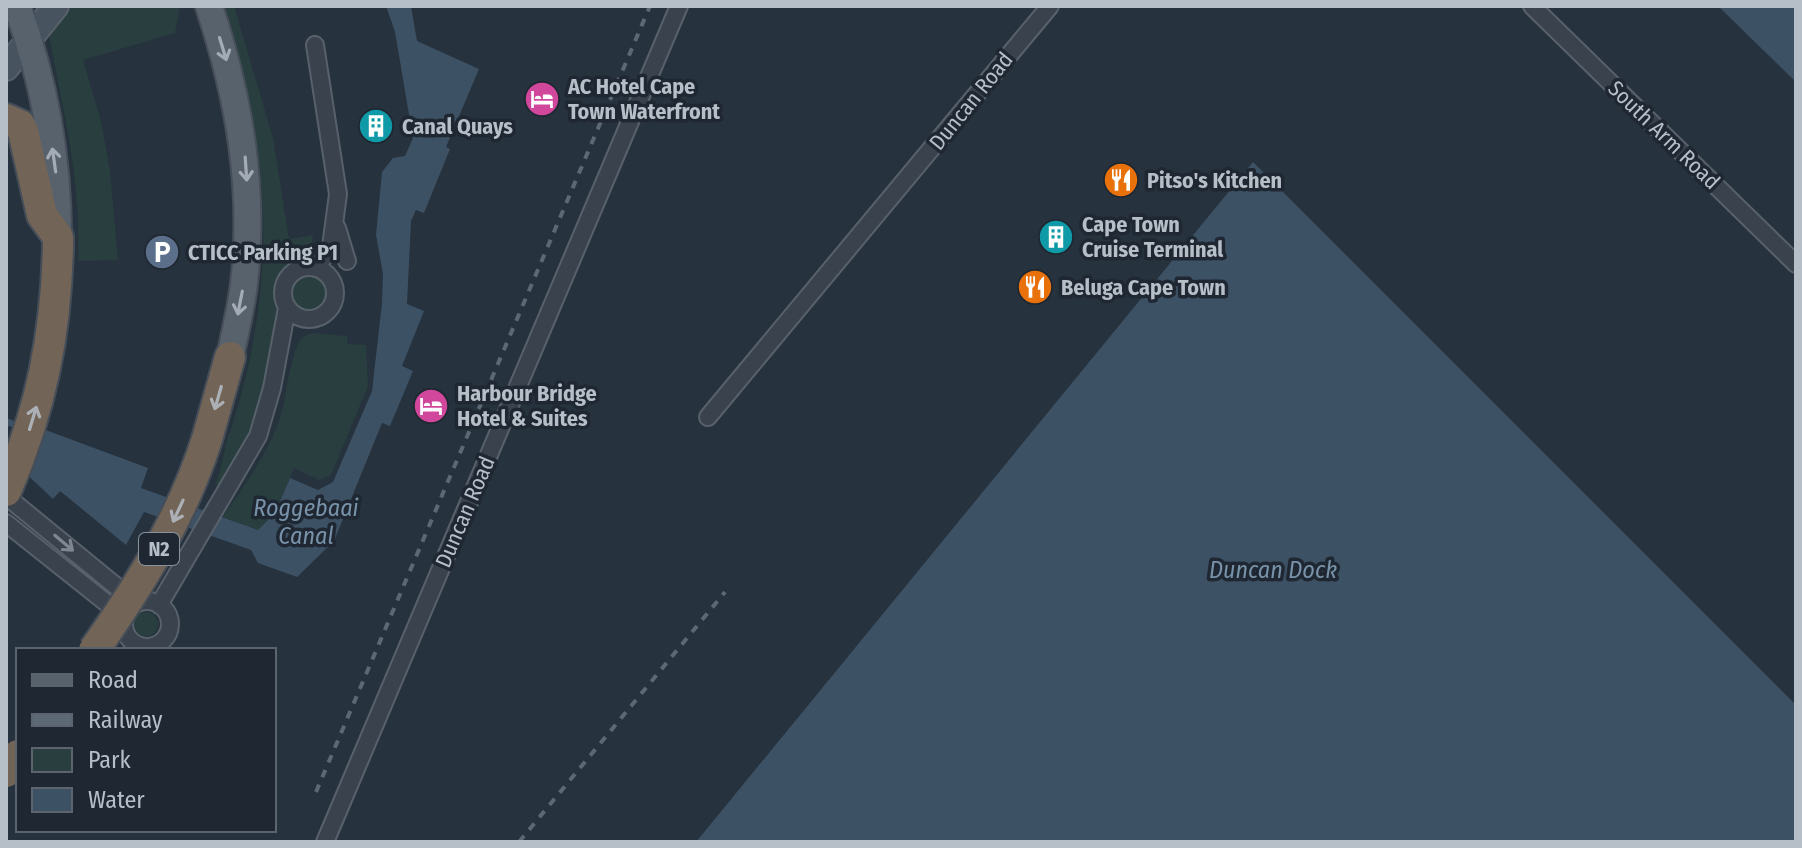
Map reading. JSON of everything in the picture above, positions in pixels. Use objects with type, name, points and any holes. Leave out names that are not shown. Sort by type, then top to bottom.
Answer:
[{"type":"highway","points":[[6,119],[20,125],[23,131],[42,215],[58,242],[52,340],[45,376],[22,455],[6,493]]},
{"type":"highway","name":"N2","points":[[95,648],[164,539],[183,500],[207,439],[230,357]]},
{"type":"main road","points":[[16,6],[29,40],[49,122],[58,242]]},
{"type":"main road","name":"N2","points":[[209,6],[234,92],[243,139],[247,249],[230,357]]},
{"type":"street","points":[[6,18],[16,6]]},
{"type":"street","points":[[6,68],[56,6]]},
{"type":"street","name":"Duncan Road","points":[[325,842],[679,6]]},
{"type":"street","name":"Duncan Road","points":[[708,417],[1050,6]]},
{"type":"street","name":"South Arm Road","points":[[1532,6],[1796,264]]},
{"type":"street","points":[[315,45],[338,189],[331,247],[318,268]]},
{"type":"street","points":[[336,217],[340,245],[347,261]]},
{"type":"street","points":[[159,605],[258,436],[277,365],[287,308],[283,291],[285,282],[298,269],[347,261]]},
{"type":"street","points":[[334,285],[347,261]]},
{"type":"street","points":[[277,365],[289,335],[330,309],[334,285],[330,277],[318,268]]},
{"type":"street","points":[[287,308],[309,320]]},
{"type":"street","points":[[6,493],[138,603]]},
{"type":"street","points":[[6,523],[109,605],[131,642]]},
{"type":"street","points":[[149,601],[159,605],[170,621],[168,634],[158,644],[131,642],[127,614],[138,603],[149,601]]},
{"type":"green space","points":[[72,6],[180,6],[175,33],[83,60],[101,121],[110,171],[118,260],[78,261],[74,175],[49,35]]},
{"type":"green space","points":[[225,6],[234,6],[273,138],[289,239],[313,235],[307,252],[278,277],[274,290],[277,318],[275,338],[261,406],[242,457],[223,483],[215,485],[244,382],[256,328],[262,275],[260,169],[241,62]]},
{"type":"green space","points":[[309,275],[322,280],[327,293],[322,306],[309,311],[296,306],[291,293],[296,280]]},
{"type":"green space","points":[[312,333],[347,336],[347,344],[366,345],[368,386],[331,475],[319,480],[294,468],[275,513],[258,530],[223,517],[273,437],[296,348],[301,338]]},
{"type":"green space","points":[[146,612],[155,615],[158,624],[155,633],[146,636],[137,633],[134,624],[137,615]]},
{"type":"water","name":"Roggebaai Canal","points":[[386,6],[411,6],[417,41],[479,69],[446,147],[450,149],[424,213],[416,210],[411,221],[407,304],[424,311],[402,366],[413,371],[390,426],[382,423],[334,541],[297,577],[258,563],[251,550],[144,512],[126,545],[60,491],[53,499],[6,455],[14,428],[6,428],[6,418],[148,468],[141,488],[258,530],[275,513],[290,478],[318,490],[333,482],[372,391],[382,303],[383,274],[376,235],[382,172],[393,158],[405,156],[413,138],[395,32]]},
{"type":"water","points":[[1718,6],[1796,6],[1796,82]]},
{"type":"water","name":"Duncan Dock","points":[[1253,162],[1796,705],[1796,842],[696,842]]},
{"type":"railway","points":[[316,792],[650,6]]},
{"type":"railway","points":[[519,842],[725,592]]},
{"type":"place","name":"AC Hotel Cape Town Waterfront","points":[[542,99]]},
{"type":"place","name":"Canal Quays","points":[[376,126]]},
{"type":"place","name":"Pitso's Kitchen","points":[[1121,180]]},
{"type":"place","name":"Cape Town Cruise Terminal","points":[[1056,237]]},
{"type":"place","name":"CTICC Parking P1","points":[[162,252]]},
{"type":"place","name":"Beluga Cape Town","points":[[1035,287]]},
{"type":"place","name":"Harbour Bridge Hotel & Suites","points":[[431,406]]}]
